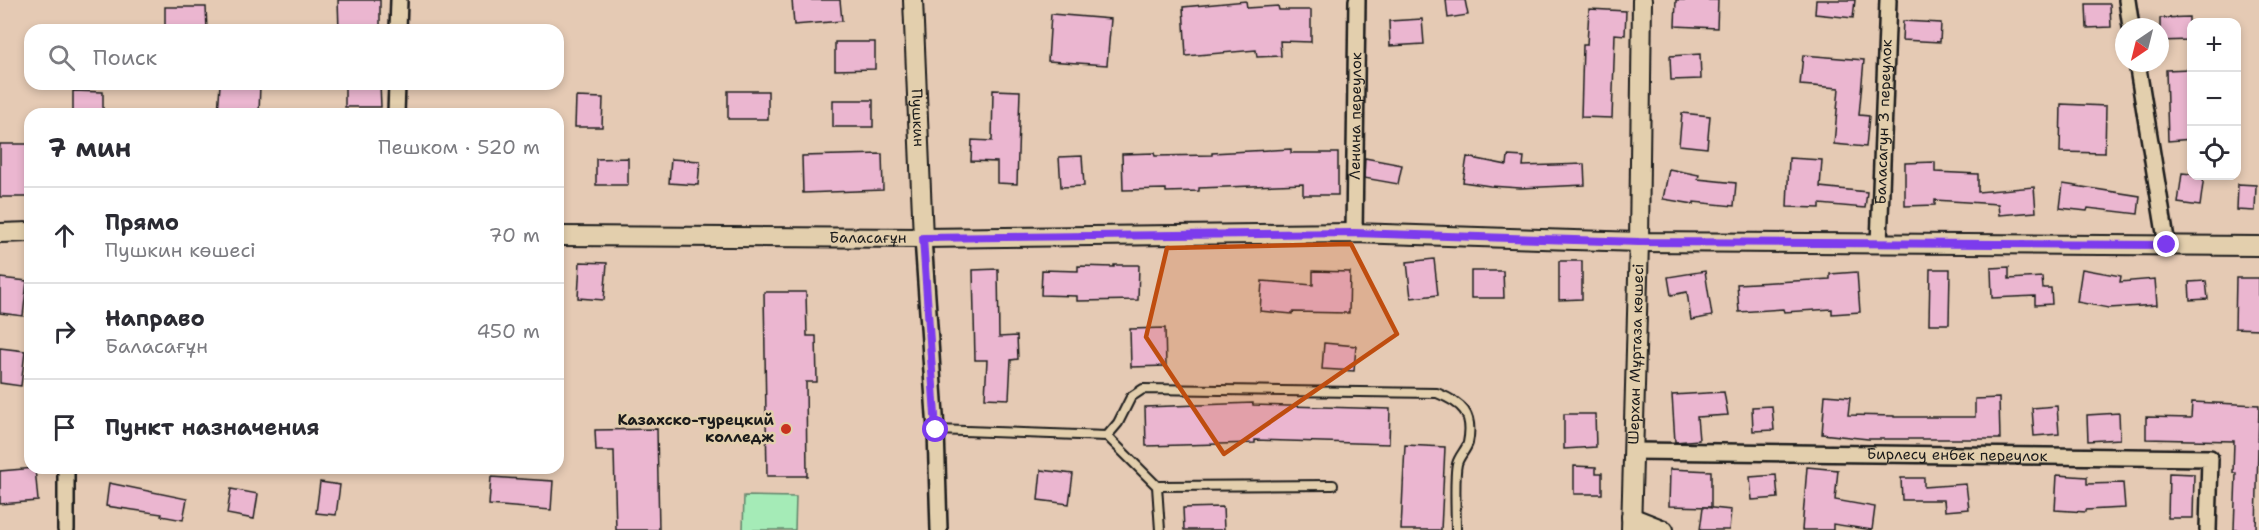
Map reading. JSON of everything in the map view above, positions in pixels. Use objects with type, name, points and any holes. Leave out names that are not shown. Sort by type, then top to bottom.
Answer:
[{"type":"street","points":[[398,24],[399,0]]},
{"type":"street","name":"Пушкин","points":[[913,0],[923,238]]},
{"type":"street","name":"Ленина переулок","points":[[1354,233],[1357,0]]},
{"type":"street","name":"Шерхан Мұртаза көшесі","points":[[1631,523],[1639,242],[1642,0]]},
{"type":"street","name":"Баласагун 3 переулок","points":[[1879,244],[1888,0]]},
{"type":"street","points":[[2127,0],[2130,18]]},
{"type":"street","points":[[2138,72],[2167,245]]},
{"type":"street","points":[[396,108],[397,90]]},
{"type":"street","points":[[0,232],[24,232]]},
{"type":"street","name":"Баласағұн","points":[[564,236],[923,238],[1354,233],[1639,242],[2259,246]]},
{"type":"street","points":[[923,238],[936,430],[939,530]]},
{"type":"street","name":"Бирлесу енбек переулок","points":[[1633,451],[2210,458],[2208,530]]},
{"type":"street","points":[[66,474],[66,530]]},
{"type":"street","points":[[1631,523],[1664,530]]},
{"type":"lane","points":[[1107,436],[1118,423],[1131,397],[1143,389],[1437,393],[1456,401],[1466,413],[1469,424],[1468,444],[1457,464],[1456,530]]},
{"type":"lane","points":[[936,430],[1107,436],[1157,486],[1160,530]]},
{"type":"lane","points":[[1157,486],[1333,485]]},
{"type":"highlighted area","points":[[1351,244],[1397,334],[1224,454],[1146,337],[1167,248]]},
{"type":"green space","points":[[744,496],[796,497],[795,530],[743,530]]},
{"type":"building","points":[[338,0],[380,0],[380,24],[339,24]]},
{"type":"building","points":[[792,0],[840,0],[842,21],[794,25]]},
{"type":"building","points":[[1446,0],[1465,0],[1468,15],[1448,18]]},
{"type":"building","points":[[1676,0],[1718,0],[1717,28],[1675,26]]},
{"type":"building","points":[[1816,0],[1855,0],[1853,18],[1815,14]]},
{"type":"building","points":[[1246,1],[1247,8],[1278,6],[1279,10],[1311,10],[1311,42],[1280,41],[1281,56],[1257,57],[1256,50],[1186,56],[1183,7]]},
{"type":"building","points":[[2086,4],[2110,4],[2111,27],[2087,28]]},
{"type":"building","points":[[165,7],[206,7],[207,24],[165,24]]},
{"type":"building","points":[[1589,9],[1626,11],[1625,35],[1615,34],[1612,118],[1581,117],[1583,45],[1587,45]]},
{"type":"building","points":[[1051,14],[1111,19],[1107,65],[1048,61]]},
{"type":"building","points":[[2189,17],[2187,18],[2187,40],[2169,41],[2169,18],[2160,18]]},
{"type":"building","points":[[1422,19],[1424,44],[1390,46],[1389,21]]},
{"type":"building","points":[[1903,21],[1941,23],[1940,42],[1902,40]]},
{"type":"building","points":[[835,42],[875,42],[875,69],[835,70]]},
{"type":"building","points":[[1700,54],[1701,79],[1671,80],[1670,56]]},
{"type":"building","points":[[1803,55],[1864,60],[1859,115],[1869,116],[1866,147],[1834,144],[1839,88],[1800,85]]},
{"type":"building","points":[[2187,69],[2187,139],[2168,141],[2166,72]]},
{"type":"building","points":[[220,90],[260,90],[259,108],[218,108]]},
{"type":"building","points":[[345,90],[380,90],[381,107],[345,107]]},
{"type":"building","points":[[993,90],[1020,91],[1017,184],[997,183],[997,162],[971,161],[972,140],[992,141]]},
{"type":"building","points":[[73,91],[103,92],[103,108],[73,108]]},
{"type":"building","points":[[728,91],[768,91],[768,119],[728,119]]},
{"type":"building","points":[[576,97],[603,98],[602,127],[575,127]]},
{"type":"building","points":[[833,100],[873,100],[873,127],[833,127]]},
{"type":"building","points":[[2061,104],[2106,106],[2105,153],[2060,152]]},
{"type":"building","points":[[1682,113],[1710,116],[1707,148],[1679,145]]},
{"type":"building","points":[[0,144],[24,144],[24,197],[0,197]]},
{"type":"building","points":[[1291,149],[1291,153],[1338,153],[1338,195],[1303,195],[1303,184],[1199,188],[1199,191],[1123,190],[1122,154],[1212,155],[1212,153]]},
{"type":"building","points":[[882,154],[883,190],[803,193],[802,156]]},
{"type":"building","points":[[1082,156],[1084,186],[1061,187],[1059,157]]},
{"type":"building","points":[[1508,156],[1524,157],[1523,166],[1584,164],[1585,185],[1520,188],[1463,182],[1467,157],[1507,165]]},
{"type":"building","points":[[628,158],[628,185],[596,185],[596,159]]},
{"type":"building","points":[[1365,158],[1402,165],[1398,184],[1364,178]]},
{"type":"building","points":[[1789,158],[1822,160],[1820,187],[1867,192],[1865,208],[1820,204],[1820,208],[1787,207]]},
{"type":"building","points":[[671,159],[700,161],[698,185],[669,183]]},
{"type":"building","points":[[1935,162],[1935,172],[1978,174],[1978,192],[2034,187],[2036,212],[1999,215],[1998,204],[1935,200],[1935,205],[1905,206],[1905,163]]},
{"type":"building","points":[[1669,169],[1699,175],[1698,179],[1736,183],[1734,206],[1694,202],[1694,204],[1663,199]]},
{"type":"building","points":[[2182,173],[2187,174],[2187,180],[2203,180],[2200,206],[2178,203]]},
{"type":"building","points":[[2063,184],[2140,196],[2138,214],[2088,208],[2087,211],[2060,208]]},
{"type":"building","points":[[2238,184],[2256,185],[2255,211],[2237,210]]},
{"type":"building","points":[[1434,259],[1438,295],[1411,298],[1407,262]]},
{"type":"building","points":[[1559,261],[1582,261],[1582,299],[1559,300]]},
{"type":"building","points":[[580,262],[607,263],[604,300],[578,298]]},
{"type":"building","points":[[1114,265],[1139,265],[1138,300],[1077,301],[1077,296],[1041,295],[1042,270],[1078,271],[1078,266],[1114,267]]},
{"type":"building","points":[[2009,267],[2009,279],[2042,277],[2043,288],[2051,288],[2052,304],[2035,305],[2035,296],[1992,298],[1991,268]]},
{"type":"building","points":[[998,269],[999,337],[1017,336],[1018,359],[1011,360],[1009,399],[985,398],[987,360],[975,360],[973,270]]},
{"type":"building","points":[[1930,269],[1950,269],[1949,324],[1929,324]]},
{"type":"building","points":[[2082,269],[2121,276],[2120,282],[2155,279],[2157,305],[2109,308],[2077,302]]},
{"type":"building","points":[[1313,271],[1350,272],[1349,313],[1292,312],[1292,314],[1260,311],[1262,281],[1313,285]]},
{"type":"building","points":[[1471,271],[1503,271],[1504,298],[1471,298]]},
{"type":"building","points":[[1705,271],[1712,316],[1691,320],[1687,292],[1671,295],[1668,277]]},
{"type":"building","points":[[1857,272],[1860,312],[1832,314],[1832,309],[1784,312],[1783,309],[1739,312],[1737,284],[1830,279],[1830,274]]},
{"type":"building","points":[[0,278],[24,281],[23,316],[0,313]]},
{"type":"building","points":[[2236,278],[2259,278],[2259,329],[2235,328]]},
{"type":"building","points":[[2206,281],[2208,299],[2190,300],[2189,282]]},
{"type":"building","name":"Казахско-турецкий колледж","points":[[764,292],[806,292],[807,336],[816,336],[817,382],[806,382],[807,476],[767,476]]},
{"type":"building","points":[[1165,328],[1166,366],[1131,367],[1130,329]]},
{"type":"building","points":[[1324,343],[1356,346],[1354,371],[1322,369]]},
{"type":"building","points":[[0,348],[24,351],[21,386],[0,383]]},
{"type":"building","points":[[1724,392],[1728,415],[1697,417],[1699,440],[1675,442],[1672,395]]},
{"type":"building","points":[[1825,395],[1850,397],[1848,415],[1894,417],[1975,417],[1975,399],[1999,398],[2000,439],[1868,439],[1822,434]]},
{"type":"building","points":[[2192,402],[2259,405],[2256,530],[2234,530],[2236,473],[2233,473],[2234,441],[2146,439],[2146,417],[2191,418]]},
{"type":"building","points":[[1253,403],[1253,405],[1390,409],[1389,444],[1255,440],[1255,443],[1146,446],[1145,407]]},
{"type":"building","points":[[1772,406],[1774,430],[1753,431],[1752,407]]},
{"type":"building","points":[[2057,406],[2059,434],[2034,436],[2032,408]]},
{"type":"building","points":[[2119,413],[2120,439],[2088,441],[2087,415]]},
{"type":"building","points":[[1564,414],[1595,414],[1596,447],[1564,449]]},
{"type":"building","points":[[657,429],[659,530],[616,530],[614,451],[596,451],[595,430]]},
{"type":"building","points":[[1405,445],[1445,447],[1441,530],[1401,530]]},
{"type":"building","points":[[1574,466],[1596,467],[1596,473],[1602,473],[1602,494],[1574,494]]},
{"type":"building","points":[[1807,467],[1838,470],[1835,500],[1875,507],[1872,530],[1833,524],[1833,530],[1802,530]]},
{"type":"building","points":[[24,469],[24,474],[36,474],[38,501],[0,504],[0,471]]},
{"type":"building","points":[[1670,469],[1711,471],[1711,507],[1669,506]]},
{"type":"building","points":[[1041,470],[1073,474],[1069,504],[1038,500]]},
{"type":"building","points":[[2169,473],[2194,474],[2193,518],[2168,518]]},
{"type":"building","points":[[1776,475],[1778,498],[1752,500],[1750,477]]},
{"type":"building","points":[[2057,475],[2087,477],[2087,484],[2123,483],[2125,508],[2086,510],[2086,512],[2055,510]]},
{"type":"building","points":[[491,477],[553,481],[551,510],[489,505]]},
{"type":"building","points":[[1901,478],[1924,478],[1924,487],[1966,484],[1969,509],[1945,511],[1944,500],[1902,500]]},
{"type":"building","points":[[320,482],[340,485],[336,515],[316,513]]},
{"type":"building","points":[[109,483],[187,499],[183,520],[161,516],[162,514],[106,506]]},
{"type":"building","points":[[231,489],[258,494],[254,519],[227,514]]},
{"type":"building","points":[[1223,507],[1224,530],[1184,530],[1183,508]]},
{"type":"building","points":[[1703,507],[1731,510],[1729,530],[1700,530]]},
{"type":"place","name":"Казахско-турецкий колледж","points":[[786,429]]},
{"type":"route","points":[[936,430],[923,238],[1354,233],[1639,242],[2167,245]]}]
